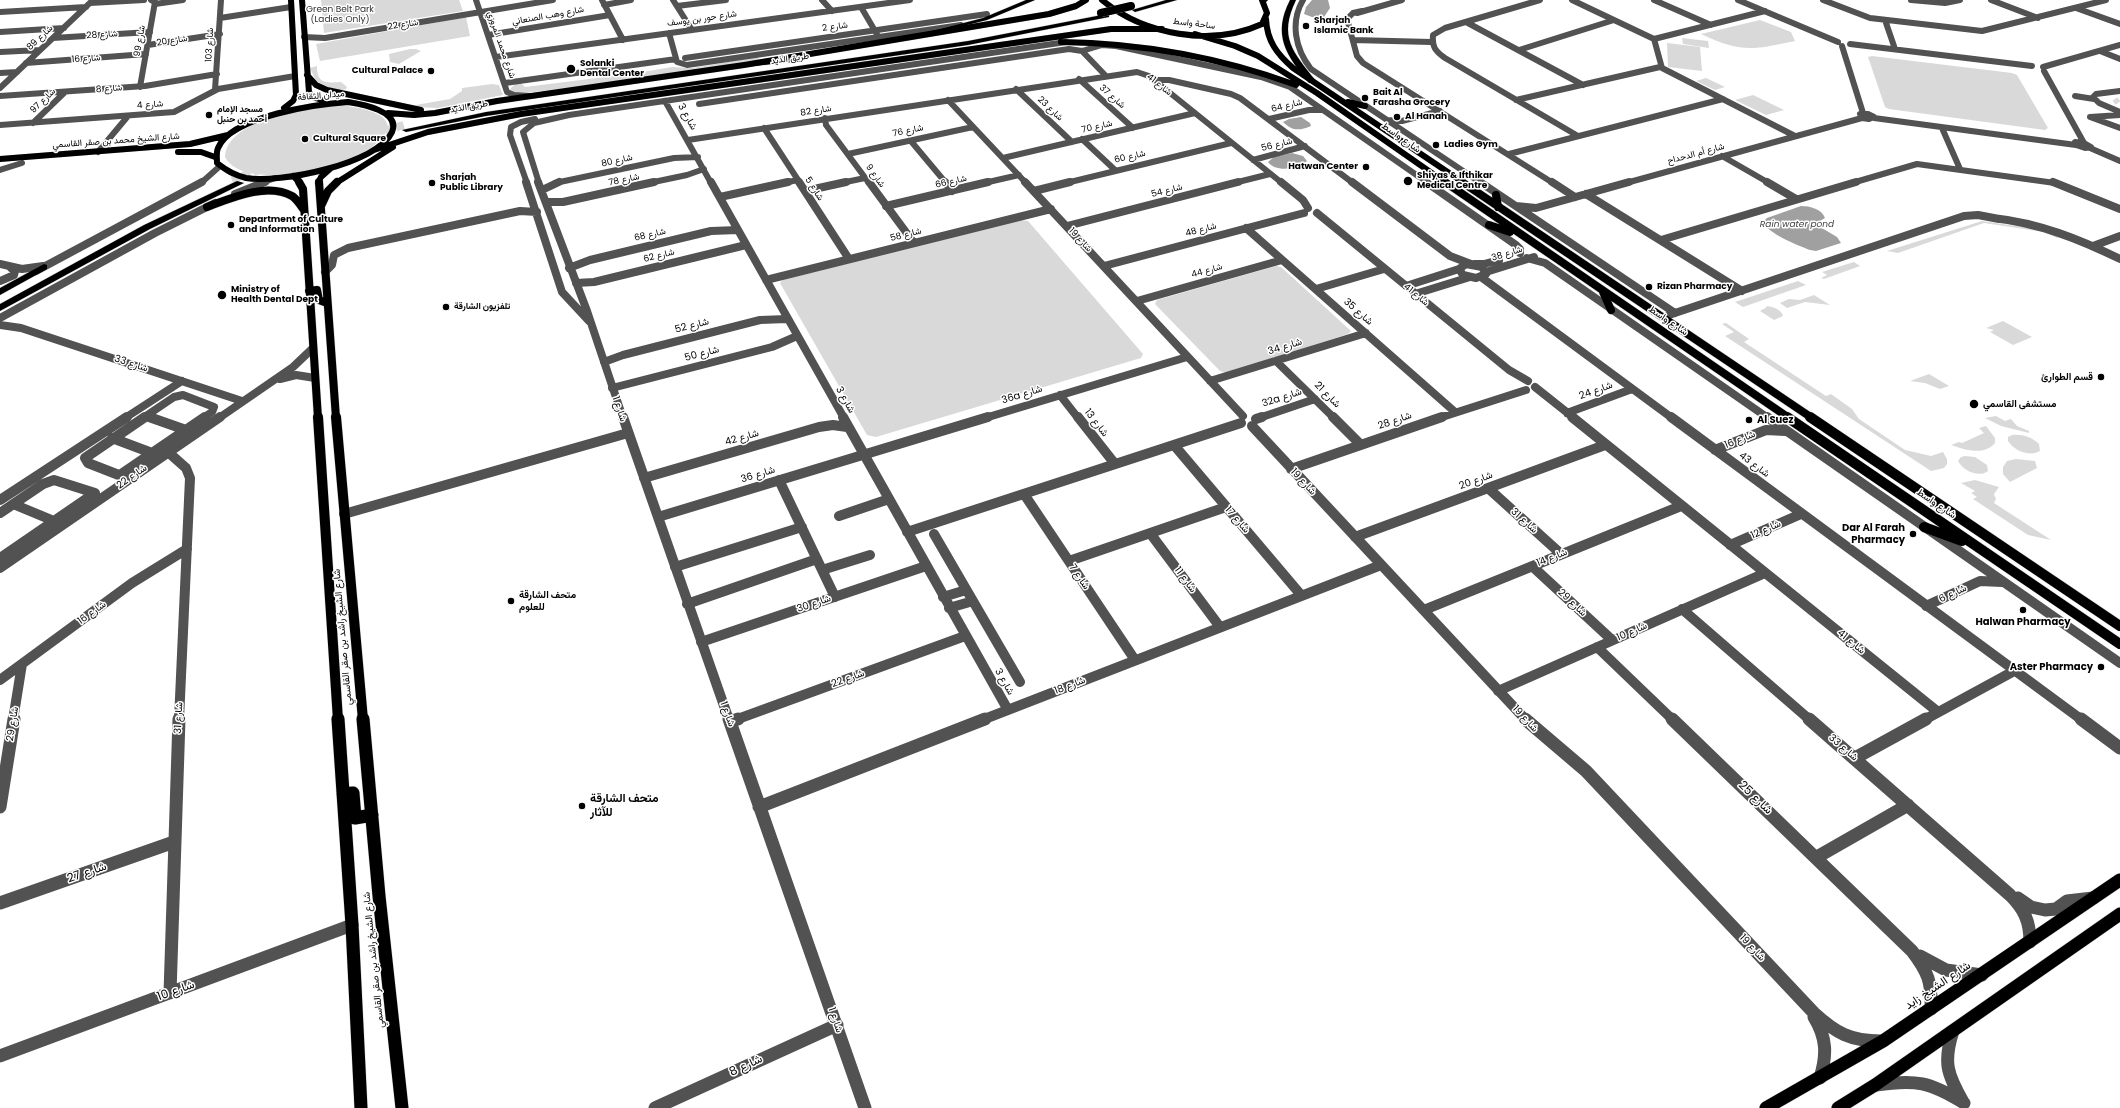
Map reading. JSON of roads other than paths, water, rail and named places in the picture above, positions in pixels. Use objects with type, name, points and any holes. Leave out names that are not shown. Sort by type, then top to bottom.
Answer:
[{"type":"highway","points":[[911,35],[986,17],[1032,0]]},
{"type":"highway","name":"طريق الذيد","points":[[1133,8],[1156,0]]},
{"type":"highway","name":"طريق الذيد","points":[[1104,15],[887,50],[485,109],[405,127],[974,42],[1104,15],[1133,8],[1174,0]]},
{"type":"highway","points":[[1293,0],[1285,17],[1286,46],[1293,60],[1312,81]]},
{"type":"highway","points":[[744,65],[887,50]]},
{"type":"highway","points":[[690,84],[881,62]]},
{"type":"highway","points":[[0,300],[158,214],[236,182],[147,227],[0,308]]},
{"type":"highway","points":[[0,292],[47,265]]},
{"type":"main road","points":[[276,113],[290,104],[295,98],[291,0]]},
{"type":"main road","points":[[302,0],[309,92],[312,97],[324,101],[336,102]]},
{"type":"main road","points":[[388,113],[424,114],[744,65],[911,35],[1049,14],[1076,6],[1086,0]]},
{"type":"main road","name":"ساحة واسط","points":[[1102,0],[1126,17],[1162,29],[1195,34],[1235,34],[1256,28],[1266,19]]},
{"type":"main road","points":[[1264,1],[1266,8],[1266,19]]},
{"type":"main road","points":[[291,7],[294,9],[296,16],[304,15]]},
{"type":"main road","name":"شارع واسط","points":[[1266,19],[1268,38],[1275,51],[1289,65],[2120,626]]},
{"type":"main road","points":[[215,157],[220,166],[241,176],[275,178],[293,176],[331,168],[355,160],[374,150],[418,134],[486,120],[1111,29],[1162,29]]},
{"type":"main road","name":"شارع واسط","points":[[1195,34],[1235,46],[1258,56],[1316,93],[1557,260],[2120,644]]},
{"type":"main road","points":[[998,46],[1066,42],[1120,43],[1166,48],[1240,64],[1316,93]]},
{"type":"main road","points":[[759,62],[764,59],[764,55]]},
{"type":"main road","points":[[307,75],[316,85],[327,90],[406,108],[428,110],[461,108]]},
{"type":"main road","points":[[744,89],[745,85],[750,81]]},
{"type":"main road","points":[[1338,99],[1365,106]]},
{"type":"main road","name":"ميدان الثقافة","points":[[215,157],[219,145],[232,133],[255,120],[276,113],[312,104],[336,102],[368,105],[388,113]]},
{"type":"main road","points":[[601,103],[627,102],[637,105]]},
{"type":"main road","points":[[374,150],[390,134],[393,126],[392,119],[388,113]]},
{"type":"main road","points":[[321,206],[328,191],[339,180],[393,148],[425,135],[486,120]]},
{"type":"main road","name":"شارع الشيخ محمد بن صقر القاسمي","points":[[0,159],[190,144],[209,141],[232,133]]},
{"type":"main road","points":[[1373,133],[1374,144]]},
{"type":"main road","name":"شارع الشيخ محمد بن صقر القاسمي","points":[[0,164],[180,152],[200,152],[215,157]]},
{"type":"main road","name":"شارع الشيخ راشد بن صقر القاسمي","points":[[331,168],[318,181],[327,303],[344,514],[372,815],[402,1108]]},
{"type":"main road","name":"شارع الشيخ راشد بن صقر القاسمي","points":[[293,176],[303,187],[342,794],[352,925],[361,1108]]},
{"type":"main road","points":[[207,207],[242,195],[272,192],[293,196],[304,210]]},
{"type":"main road","points":[[1496,195],[1498,207]]},
{"type":"main road","points":[[1489,225],[1522,236]]},
{"type":"main road","points":[[309,291],[317,290],[319,300],[327,303]]},
{"type":"main road","points":[[1602,290],[1611,310]]},
{"type":"main road","points":[[1924,527],[1974,544]]},
{"type":"main road","points":[[2099,629],[2120,651]]},
{"type":"main road","points":[[342,794],[350,792],[353,793],[355,818],[372,815]]},
{"type":"main road","name":"شارع الشيخ زايد","points":[[1766,1108],[1883,1041],[2120,880]]},
{"type":"main road","points":[[1838,1108],[1875,1085],[2120,914]]},
{"type":"street","points":[[0,12],[144,0]]},
{"type":"street","points":[[153,2],[183,0]]},
{"type":"street","name":"شارع 103","points":[[215,90],[220,34],[221,0]]},
{"type":"street","name":"شارع محمد المروزي","points":[[476,0],[510,94],[535,96]]},
{"type":"street","name":"شارع 22","points":[[304,37],[325,38],[553,0]]},
{"type":"street","points":[[624,40],[603,2],[631,0]]},
{"type":"street","points":[[673,0],[692,30]]},
{"type":"street","points":[[677,6],[726,0]]},
{"type":"street","points":[[822,0],[832,11]]},
{"type":"street","name":"شارع حور بن يوسف","points":[[496,57],[910,0]]},
{"type":"street","points":[[1302,0],[1297,9],[1295,18],[1303,59],[1316,73],[1675,314]]},
{"type":"street","points":[[1402,0],[1362,11],[1352,15],[1349,19],[1353,40],[1360,60],[1575,197]]},
{"type":"street","points":[[1540,0],[1440,30],[1433,35],[1431,42],[1440,55],[1578,136]]},
{"type":"street","points":[[1572,0],[1654,39],[1657,43],[1660,67]]},
{"type":"street","points":[[1654,0],[1711,25]]},
{"type":"street","points":[[1738,0],[1840,44],[2032,66],[2044,69],[2120,45]]},
{"type":"street","points":[[1825,1],[1833,0]]},
{"type":"street","points":[[1910,0],[1944,4],[1958,0]]},
{"type":"street","points":[[1991,0],[2038,18]]},
{"type":"street","points":[[1825,1],[1862,15],[1885,20],[1982,31],[2106,0]]},
{"type":"street","name":"شارع 99","points":[[140,86],[148,45],[153,2]]},
{"type":"street","name":"شارع 89","points":[[0,88],[89,4]]},
{"type":"street","points":[[220,18],[291,7]]},
{"type":"street","points":[[862,7],[876,30],[879,38]]},
{"type":"street","points":[[2076,8],[2120,24]]},
{"type":"street","points":[[1654,39],[1765,11]]},
{"type":"street","points":[[0,20],[10,12]]},
{"type":"street","name":"شارع وهب الصنعاني","points":[[488,35],[610,15]]},
{"type":"street","name":"شارع 2","points":[[685,58],[876,30],[986,17]]},
{"type":"street","points":[[1519,50],[1614,20]]},
{"type":"street","points":[[1885,20],[1895,50]]},
{"type":"street","points":[[1466,22],[1583,85]]},
{"type":"street","points":[[669,33],[676,59],[679,64],[688,65],[879,38],[911,35],[906,26]]},
{"type":"street","points":[[0,32],[64,28]]},
{"type":"street","name":"شارع 28","points":[[54,38],[150,32]]},
{"type":"street","name":"شارع 20","points":[[148,45],[220,34]]},
{"type":"street","name":"شارع 22","points":[[305,46],[325,38]]},
{"type":"street","points":[[1353,40],[1431,42]]},
{"type":"street","points":[[589,321],[563,295],[537,212],[510,134],[511,127],[528,120],[1066,42]]},
{"type":"street","points":[[1840,44],[1862,115],[1872,115],[1874,118],[1942,128],[2076,145],[2090,148],[2120,161]]},
{"type":"street","points":[[775,45],[780,53]]},
{"type":"street","points":[[699,104],[965,66],[1069,49],[1082,51],[1088,48],[1113,45],[1279,83],[1295,90],[1316,104],[1518,246],[1524,255],[1544,263],[2120,663]]},
{"type":"street","points":[[1166,48],[1194,56],[1195,58],[1191,62]]},
{"type":"street","points":[[0,52],[40,50]]},
{"type":"street","points":[[1082,51],[1104,75]]},
{"type":"street","points":[[2100,51],[2120,59]]},
{"type":"street","name":"شارع 16","points":[[26,63],[146,54]]},
{"type":"street","points":[[959,58],[965,66]]},
{"type":"street","points":[[505,83],[676,59]]},
{"type":"street","points":[[916,64],[921,72]]},
{"type":"street","points":[[1516,100],[1660,67],[1796,136]]},
{"type":"street","points":[[2044,69],[2084,142],[2090,146],[2090,148]]},
{"type":"street","points":[[0,73],[17,72]]},
{"type":"street","name":"شارع 41","points":[[948,100],[1104,75],[1137,72],[1146,74],[1303,200],[1310,212],[1324,220],[1509,370],[1534,384],[1530,389],[1550,399],[1938,712]]},
{"type":"street","name":"شارع 8","points":[[0,96],[140,86],[217,74]]},
{"type":"street","name":"شارع 4","points":[[0,125],[177,111],[215,90],[295,76]]},
{"type":"street","name":"شارع 37","points":[[1079,79],[1133,128]]},
{"type":"street","points":[[1155,80],[1169,80],[1236,95],[1450,256],[1460,268],[1463,275],[1470,277]]},
{"type":"street","points":[[772,85],[775,94]]},
{"type":"street","name":"شارع 23","points":[[1016,89],[1072,142]]},
{"type":"street","points":[[2094,99],[2095,95],[2120,91]]},
{"type":"street","name":"شارع 97","points":[[33,123],[65,92]]},
{"type":"street","points":[[717,93],[721,101]]},
{"type":"street","points":[[2107,94],[2118,108]]},
{"type":"street","points":[[2075,96],[2094,99],[2099,103],[2118,108]]},
{"type":"street","points":[[1509,154],[1723,99]]},
{"type":"street","name":"شارع 82","points":[[688,140],[948,100]]},
{"type":"street","name":"شارع 19","points":[[948,100],[1137,301],[1187,357],[1498,691],[1539,734],[1586,771],[1804,1004]]},
{"type":"street","name":"شارع 3","points":[[665,101],[698,157],[949,608],[1008,710]]},
{"type":"street","name":"شارع 64","points":[[1309,110],[1316,104]]},
{"type":"street","points":[[2118,108],[2090,117],[2120,128]]},
{"type":"street","name":"شارع 64","points":[[1269,120],[1309,110],[1324,110]]},
{"type":"street","points":[[1395,126],[1402,121],[1440,111]]},
{"type":"street","name":"شارع 70","points":[[1003,158],[1194,113]]},
{"type":"street","name":"شارع 1","points":[[569,115],[540,120],[525,129],[523,135],[536,176],[587,311],[589,321],[658,516],[687,604],[730,722],[865,1108]]},
{"type":"street","name":"شارع أم الدحداح","points":[[1514,206],[1536,208],[1796,136],[1862,115]]},
{"type":"street","points":[[98,152],[128,116]]},
{"type":"street","name":"شارع 9","points":[[825,118],[826,125],[914,243]]},
{"type":"street","points":[[1385,119],[1402,121]]},
{"type":"street","name":"شارع 76","points":[[848,154],[973,126]]},
{"type":"street","name":"شارع 5","points":[[764,128],[849,259]]},
{"type":"street","points":[[1942,128],[1960,169]]},
{"type":"street","points":[[910,140],[952,191]]},
{"type":"street","points":[[1082,140],[1115,170]]},
{"type":"street","points":[[2076,145],[2074,143],[2084,142]]},
{"type":"street","name":"شارع 60","points":[[1034,191],[1115,170],[1231,143]]},
{"type":"street","name":"شارع 56","points":[[1253,160],[1305,146]]},
{"type":"street","points":[[1722,156],[1796,199]]},
{"type":"street","name":"شارع 80","points":[[542,190],[555,183],[674,158],[698,157]]},
{"type":"street","points":[[0,170],[22,163]]},
{"type":"street","points":[[1661,240],[1902,168],[1932,165],[2030,179],[2063,186],[2120,209]]},
{"type":"street","points":[[0,288],[192,189],[207,179],[220,166]]},
{"type":"street","name":"شارع 78","points":[[546,202],[563,202],[692,174],[704,169]]},
{"type":"street","points":[[522,170],[529,170],[531,174],[536,176]]},
{"type":"street","name":"شارع 54","points":[[1067,226],[1270,174]]},
{"type":"street","name":"شارع 66","points":[[886,206],[1019,175]]},
{"type":"street","points":[[0,318],[155,233],[207,207],[275,178]]},
{"type":"street","points":[[805,191],[865,178]]},
{"type":"street","points":[[720,197],[798,180]]},
{"type":"street","points":[[1586,194],[1742,291]]},
{"type":"street","points":[[520,211],[533,202]]},
{"type":"street","points":[[1529,216],[1536,208]]},
{"type":"street","name":"شارع 58","points":[[766,280],[1051,209]]},
{"type":"street","points":[[325,272],[331,267],[334,255],[342,250],[520,211],[537,212]]},
{"type":"street","name":"شارع 48","points":[[1104,266],[1310,212]]},
{"type":"street","points":[[1662,318],[1957,220],[1977,217],[2025,222],[2054,229],[2120,259]]},
{"type":"street","name":"شارع 35","points":[[1246,228],[1455,412]]},
{"type":"street","name":"شارع 68","points":[[570,268],[590,260],[704,233],[738,230]]},
{"type":"street","name":"شارع 38","points":[[1522,236],[1526,247],[1524,255]]},
{"type":"street","points":[[2093,246],[2120,236]]},
{"type":"street","name":"شارع 62","points":[[558,280],[563,284],[566,290],[572,290],[577,285],[746,245]]},
{"type":"street","name":"شارع 38","points":[[1470,277],[1484,274],[1524,255]]},
{"type":"street","name":"شارع 38","points":[[1460,268],[1472,264],[1489,263],[1524,255],[1557,260]]},
{"type":"street","name":"شارع 43","points":[[1450,256],[1482,267],[1484,274],[1632,389],[2120,748]]},
{"type":"street","name":"شارع 44","points":[[1137,301],[1282,260]]},
{"type":"street","points":[[0,264],[11,268],[30,269],[47,265]]},
{"type":"street","points":[[0,281],[14,275],[15,271],[11,268]]},
{"type":"street","points":[[1406,286],[1460,268]]},
{"type":"street","points":[[1316,289],[1384,269]]},
{"type":"street","points":[[1415,294],[1470,277]]},
{"type":"street","points":[[14,310],[10,320],[20,328]]},
{"type":"street","name":"شارع 52","points":[[604,362],[623,355],[760,320],[787,319]]},
{"type":"street","name":"شارع 33","points":[[0,325],[20,328],[242,401]]},
{"type":"street","name":"شارع 34","points":[[1210,381],[1366,333]]},
{"type":"street","name":"شارع 50","points":[[612,388],[772,347],[797,336]]},
{"type":"street","name":"شارع 22","points":[[0,568],[99,495],[130,478],[264,387],[298,363],[313,348]]},
{"type":"street","name":"36a شارع","points":[[864,455],[1187,357]]},
{"type":"street","name":"شارع 21","points":[[1276,361],[1361,445]]},
{"type":"street","name":"شارع 41","points":[[1509,370],[1518,384]]},
{"type":"street","name":"شارع 22","points":[[264,387],[290,376],[301,375],[315,378]]},
{"type":"street","points":[[1528,381],[1521,380],[1518,384],[1530,389]]},
{"type":"street","points":[[0,500],[182,381]]},
{"type":"street","name":"شارع 28","points":[[1506,395],[1518,384]]},
{"type":"street","name":"شارع 28","points":[[1291,469],[1455,412],[1506,395],[1530,389]]},
{"type":"street","name":"شارع 24","points":[[1567,413],[1632,389]]},
{"type":"street","points":[[120,475],[212,412],[214,407],[181,395],[174,397],[89,454],[85,460],[88,463],[120,475],[130,478]]},
{"type":"street","name":"شارع 13","points":[[1060,395],[1115,464]]},
{"type":"street","name":"32a شارع","points":[[907,532],[1315,399]]},
{"type":"street","points":[[146,416],[186,430]]},
{"type":"street","name":"شارع 16","points":[[1766,430],[1768,418]]},
{"type":"street","name":"شارع 42","points":[[644,478],[819,427],[848,427]]},
{"type":"street","name":"شارع 16","points":[[1715,450],[1766,430],[1787,432]]},
{"type":"street","points":[[344,514],[628,433]]},
{"type":"street","points":[[112,438],[152,453]]},
{"type":"street","name":"شارع 20","points":[[1355,537],[1605,444]]},
{"type":"street","name":"شارع 17","points":[[1174,445],[1301,595]]},
{"type":"street","name":"شارع 31","points":[[168,452],[182,463],[188,473],[187,549],[174,842],[170,993]]},
{"type":"street","name":"شارع 36","points":[[658,516],[864,455]]},
{"type":"street","points":[[0,513],[43,484],[54,480],[99,495]]},
{"type":"street","points":[[779,480],[835,597]]},
{"type":"street","name":"شارع 31","points":[[1488,488],[1561,554]]},
{"type":"street","name":"شارع 7","points":[[1024,494],[1135,660]]},
{"type":"street","points":[[1,556],[54,521],[99,495]]},
{"type":"street","points":[[839,516],[889,499]]},
{"type":"street","points":[[13,504],[54,521]]},
{"type":"street","name":"شارع 14","points":[[1424,610],[1681,506]]},
{"type":"street","points":[[1069,561],[1226,507]]},
{"type":"street","name":"شارع 12","points":[[1730,545],[1801,514]]},
{"type":"street","points":[[675,567],[802,527]]},
{"type":"street","points":[[934,534],[1020,682]]},
{"type":"street","name":"شارع 11","points":[[1150,534],[1220,627]]},
{"type":"street","name":"شارع 16","points":[[0,680],[132,583],[187,549]]},
{"type":"street","points":[[822,570],[870,555]]},
{"type":"street","points":[[687,604],[817,559]]},
{"type":"street","name":"شارع 18","points":[[760,807],[1381,565]]},
{"type":"street","name":"شارع 30","points":[[701,642],[926,566]]},
{"type":"street","name":"شارع 29","points":[[1532,566],[1612,640]]},
{"type":"street","points":[[1980,566],[1982,574],[1980,581]]},
{"type":"street","name":"شارع 10","points":[[1498,691],[1765,573]]},
{"type":"street","name":"شارع 6","points":[[1926,606],[1980,581],[1992,580],[2005,583]]},
{"type":"street","points":[[943,596],[966,590]]},
{"type":"street","points":[[949,608],[973,600]]},
{"type":"street","name":"شارع 33","points":[[1682,609],[2003,888],[2020,905],[2028,917],[2031,928],[2030,942]]},
{"type":"street","name":"شارع 22","points":[[730,722],[965,636]]},
{"type":"street","name":"شارع 25","points":[[1597,647],[1817,857],[1912,951],[1929,963],[1946,970],[1982,975]]},
{"type":"street","name":"شارع 29","points":[[0,807],[22,664]]},
{"type":"street","points":[[1855,758],[2014,671]]},
{"type":"street","points":[[1817,857],[1908,805]]},
{"type":"street","name":"شارع 27","points":[[0,903],[174,842]]},
{"type":"street","name":"شارع 33","points":[[2003,888],[2032,907],[2045,910],[2056,909],[2067,901],[2093,898]]},
{"type":"street","name":"شارع 10","points":[[0,1056],[352,925]]},
{"type":"street","name":"شارع 25","points":[[1912,951],[1930,976],[1932,988],[1931,1009]]},
{"type":"street","points":[[1804,1004],[1830,1027],[1847,1038],[1864,1042],[1883,1041]]},
{"type":"street","points":[[1804,1004],[1820,1026],[1826,1040],[1827,1055],[1820,1078]]},
{"type":"street","name":"شارع 8","points":[[655,1108],[837,1025]]},
{"type":"street","points":[[1953,1031],[1946,1051],[1946,1066],[1952,1084],[1967,1106]]},
{"type":"street","points":[[1875,1085],[1902,1081],[1922,1082],[1944,1090],[1967,1106]]},
{"type":"water","points":[[1312,0],[1328,0],[1330,8],[1324,17],[1312,17],[1304,14],[1306,7]]},
{"type":"water","points":[[1301,117],[1310,123],[1311,126],[1303,129],[1293,129],[1283,122],[1289,119]]},
{"type":"water","points":[[1292,153],[1303,156],[1307,161],[1293,168],[1287,169],[1276,168],[1268,162],[1274,157]]},
{"type":"water","name":"Rain water pond","points":[[1801,206],[1812,207],[1821,212],[1825,218],[1815,224],[1837,237],[1841,243],[1816,251],[1810,250],[1777,235],[1763,222],[1767,218]]},
{"type":"tunnel","points":[[2115,99],[2118,103]]},
{"type":"tunnel","points":[[232,180],[300,154],[404,125]]},
{"type":"place","name":"Sharjah Islamic Bank","points":[[1306,26]]},
{"type":"place","name":"Solanki Dental Center","points":[[571,69]]},
{"type":"place","name":"Cultural Palace","points":[[431,71]]},
{"type":"place","name":"Bait Al Farasha Grocery","points":[[1365,98]]},
{"type":"place","name":"مسجد الإمام أحمد بن حنبل","points":[[209,115]]},
{"type":"place","name":"Al Hanah","points":[[1397,117]]},
{"type":"place","name":"Cultural Square","points":[[305,139]]},
{"type":"place","name":"Ladies Gym","points":[[1436,145]]},
{"type":"place","name":"Hatwan Center","points":[[1366,167]]},
{"type":"place","name":"Shiyas & Ifthikar Medical Centre","points":[[1408,181]]},
{"type":"place","name":"Sharjah Public Library","points":[[432,183]]},
{"type":"place","name":"Department of Culture and Information","points":[[231,225]]},
{"type":"place","name":"Rizan Pharmacy","points":[[1649,287]]},
{"type":"place","name":"Ministry of Health Dental Dept","points":[[222,295]]},
{"type":"place","name":"تلفزيون الشارقة","points":[[446,307]]},
{"type":"place","name":"قسم الطوارئ","points":[[2101,377]]},
{"type":"place","name":"مستشفى القاسمي","points":[[1974,404]]},
{"type":"place","name":"Al Suez","points":[[1749,420]]},
{"type":"place","name":"Dar Al Farah Pharmacy","points":[[1913,534]]},
{"type":"place","name":"متحف الشارقة للعلوم","points":[[511,601]]},
{"type":"place","name":"Halwan Pharmacy","points":[[2023,610]]},
{"type":"place","name":"Aster Pharmacy","points":[[2101,667]]},
{"type":"place","name":"متحف الشارقة للآثار","points":[[582,806]]},
{"type":"park label","name":"Green Belt Park (Ladies Only)","points":[[340,16]]}]
